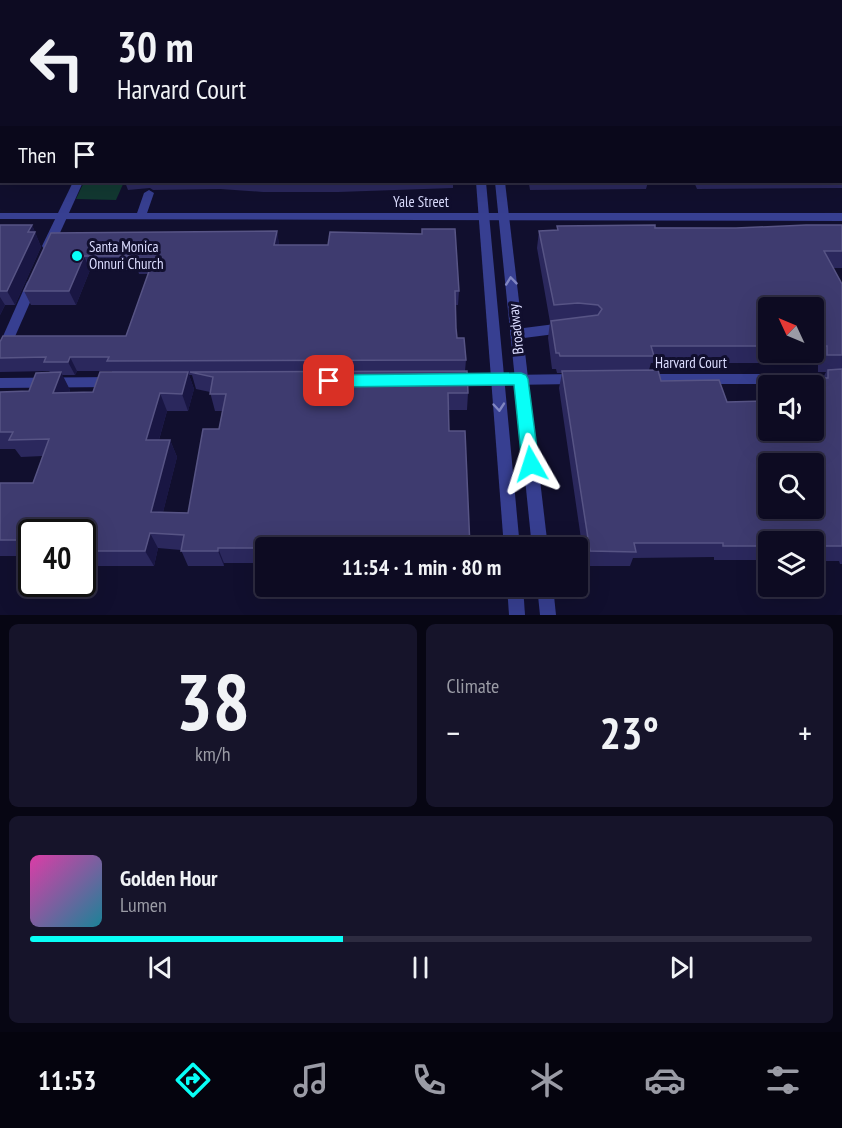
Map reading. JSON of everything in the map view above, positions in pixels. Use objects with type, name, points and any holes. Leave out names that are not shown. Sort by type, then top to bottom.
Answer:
[{"type":"street","points":[[0,357],[78,183]]},
{"type":"street","name":"Broadway","points":[[481,183],[511,537]]},
{"type":"street","name":"Broadway","points":[[500,183],[539,537]]},
{"type":"street","points":[[141,216],[149,193]]},
{"type":"street","name":"Yale Street","points":[[0,216],[842,217]]},
{"type":"street","points":[[516,334],[574,327]]},
{"type":"street","points":[[435,381],[593,379]]},
{"type":"street","name":"Harvard Court","points":[[629,379],[758,379]]},
{"type":"street","points":[[0,383],[129,382]]},
{"type":"street","points":[[516,597],[517,615]]},
{"type":"street","points":[[546,597],[548,615]]},
{"type":"green space","points":[[84,183],[124,183],[116,200],[76,199]]},
{"type":"building","points":[[0,225],[32,225],[28,232],[35,232],[7,291],[0,291]]},
{"type":"building","points":[[655,225],[655,228],[736,228],[842,225],[842,251],[824,251],[842,284],[842,355],[827,355],[827,346],[824,346],[824,297],[758,297],[758,346],[651,346],[654,356],[560,356],[556,353],[551,321],[598,315],[602,309],[598,305],[578,303],[554,305],[539,231],[558,230],[557,226]]},
{"type":"building","points":[[422,229],[455,229],[459,291],[455,291],[456,328],[457,338],[464,338],[466,360],[107,361],[109,357],[70,357],[68,362],[44,362],[46,357],[0,358],[0,342],[3,336],[126,336],[153,260],[134,260],[136,256],[84,256],[69,291],[24,291],[51,233],[277,231],[274,245],[328,245],[330,232],[422,234]]},
{"type":"building","points":[[842,369],[842,546],[824,546],[824,531],[758,531],[758,546],[723,546],[723,543],[634,543],[636,552],[590,551],[562,371],[658,370],[661,381],[719,380],[727,402],[758,401],[758,441],[824,441],[824,378],[828,378],[828,370]]},
{"type":"building","points":[[467,371],[468,393],[448,393],[449,431],[465,431],[470,537],[255,537],[255,548],[181,551],[184,535],[150,533],[145,551],[96,551],[96,519],[18,519],[18,540],[0,540],[0,483],[33,483],[49,439],[9,440],[13,432],[0,432],[0,392],[29,391],[36,373],[61,372],[53,393],[93,392],[100,372],[188,372],[182,394],[160,393],[146,440],[170,440],[151,512],[188,513],[203,429],[219,429],[226,394],[210,394],[213,377],[190,372]]},
{"type":"place","name":"Santa Monica Onnuri Church","points":[[77,256]]},
{"type":"route","points":[[329,381],[521,379],[531,464]]}]
